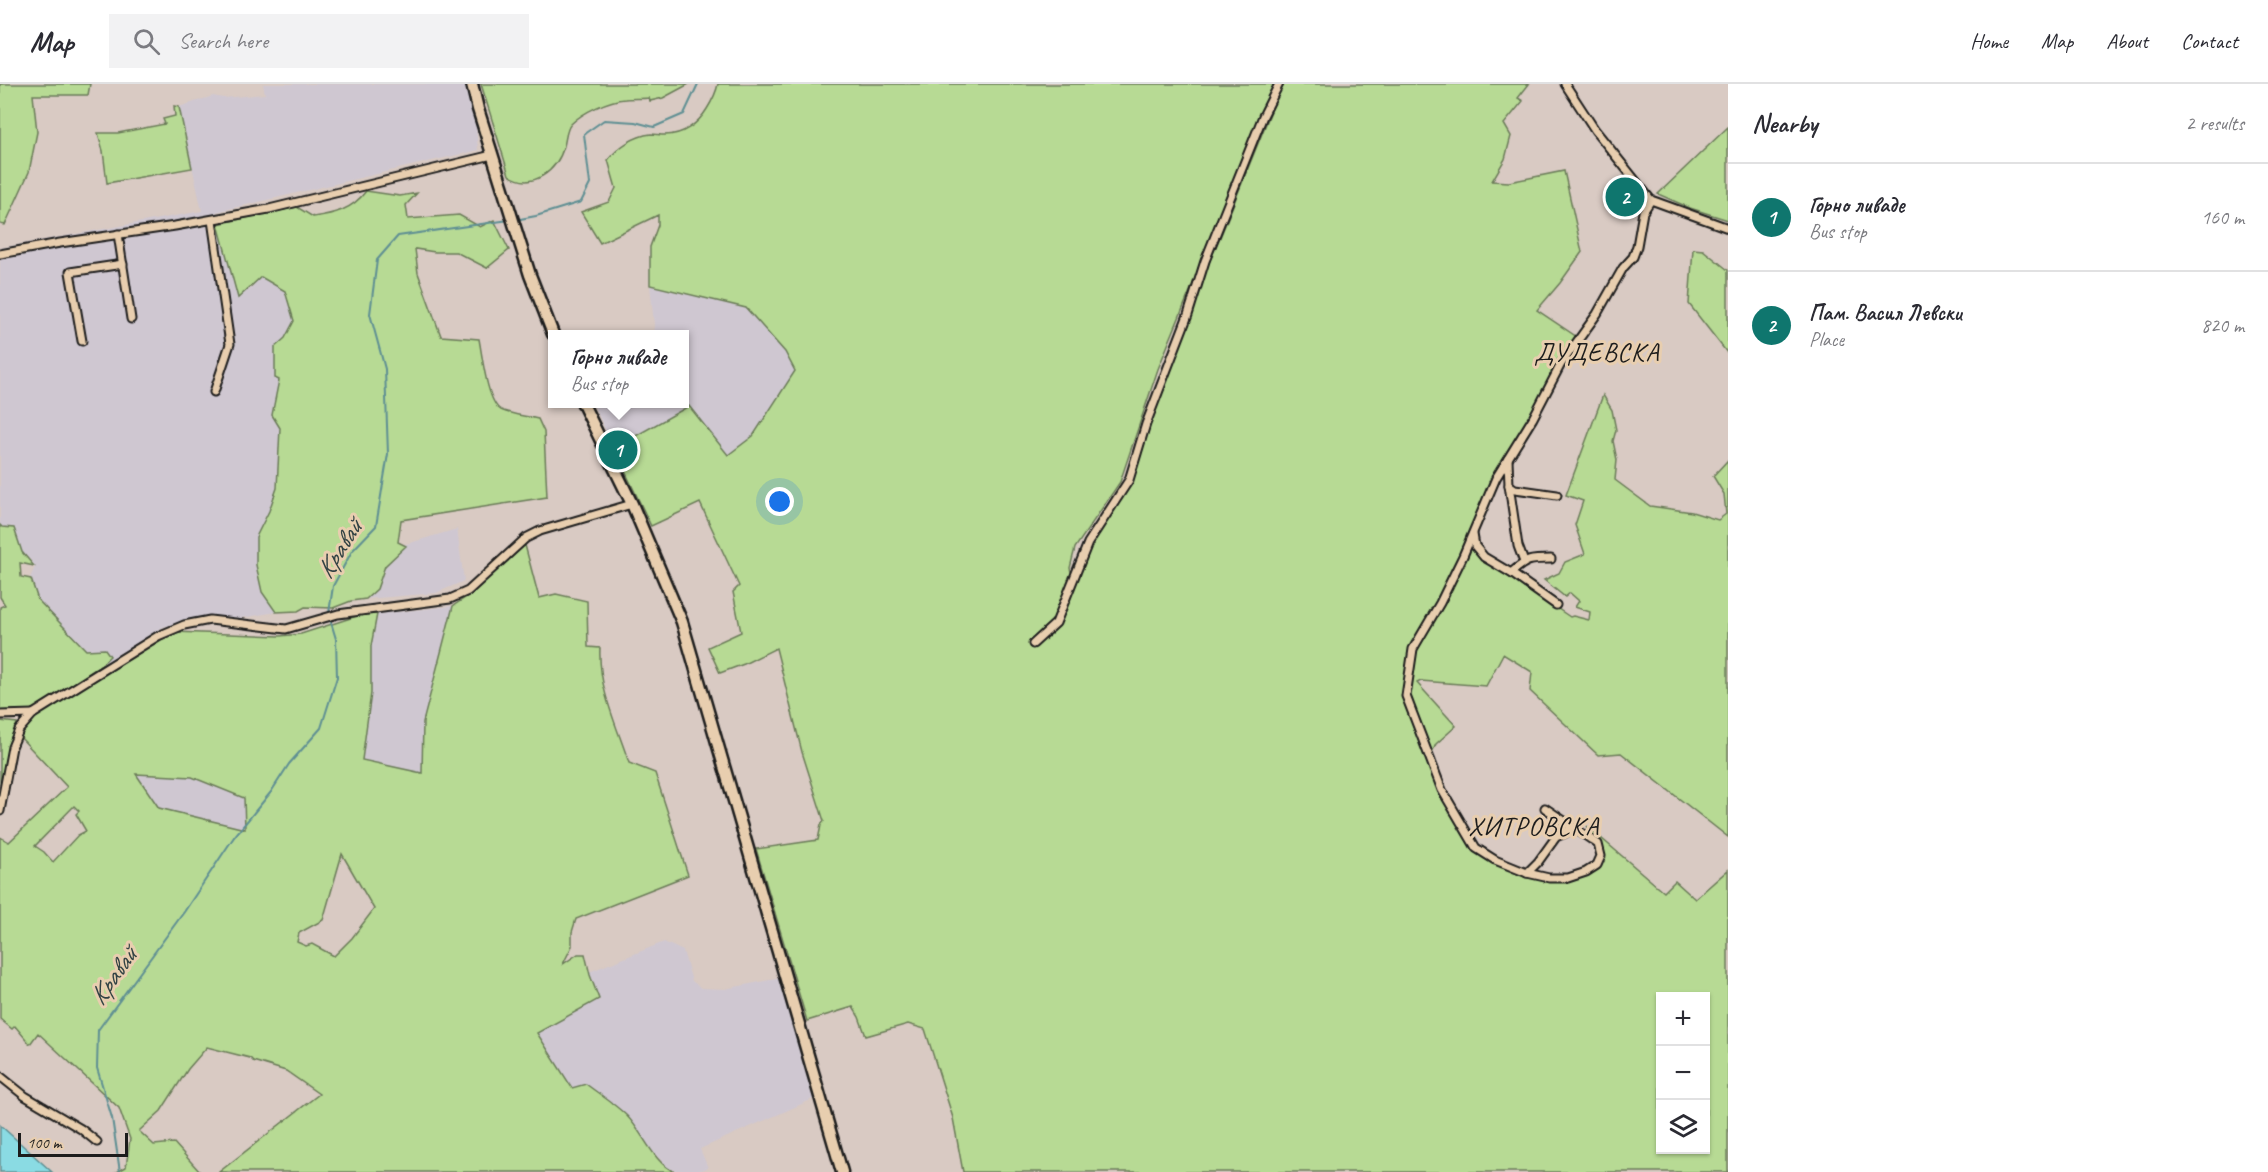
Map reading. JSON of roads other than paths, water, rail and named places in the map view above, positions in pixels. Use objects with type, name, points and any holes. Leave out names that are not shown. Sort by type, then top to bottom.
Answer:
[{"type":"street","points":[[472,84],[513,220],[552,330]]},
{"type":"street","points":[[1033,644],[1056,623],[1088,543],[1129,480],[1146,424],[1188,315],[1205,261],[1263,116],[1279,84]]},
{"type":"street","points":[[1565,84],[1595,130],[1651,200],[1728,228]]},
{"type":"street","points":[[0,254],[212,220],[350,190],[419,171],[492,155]]},
{"type":"street","points":[[1545,808],[1598,844],[1601,856],[1597,865],[1586,872],[1568,878],[1549,878],[1527,873],[1495,860],[1476,848],[1442,790],[1406,696],[1413,649],[1440,603],[1473,534],[1496,478],[1533,418],[1561,364],[1597,314],[1623,268],[1633,257],[1640,222],[1651,200]]},
{"type":"street","points":[[212,220],[230,344],[214,392]]},
{"type":"street","points":[[118,234],[131,319]]},
{"type":"street","points":[[82,341],[70,272],[123,264]]},
{"type":"street","points":[[585,408],[632,504],[682,622],[842,1172]]},
{"type":"street","points":[[1508,459],[1509,485],[1518,546],[1524,562]]},
{"type":"street","points":[[1509,485],[1515,489],[1557,495]]},
{"type":"street","points":[[0,811],[12,747],[19,730],[33,714],[158,636],[184,625],[210,620],[286,629],[338,614],[450,598],[468,591],[526,538],[540,531],[632,504]]},
{"type":"street","points":[[1473,534],[1475,546],[1484,557],[1556,605]]},
{"type":"street","points":[[1511,573],[1531,558],[1551,559]]},
{"type":"street","points":[[0,715],[33,714]]},
{"type":"street","points":[[1527,873],[1556,837],[1565,833],[1572,826]]},
{"type":"street","points":[[0,1076],[25,1096],[81,1129],[97,1142]]},
{"type":"water","points":[[0,1125],[52,1172],[0,1172]]},
{"type":"waterway","name":"Кравай","points":[[515,220],[581,202],[590,184],[584,134],[604,120],[635,122],[654,127],[684,114],[698,84]]},
{"type":"waterway","name":"Кравай","points":[[329,613],[333,586],[352,551],[376,526],[388,454],[385,369],[370,314],[377,260],[398,236],[509,220]]},
{"type":"waterway","name":"Кравай","points":[[120,1172],[112,1118],[97,1068],[98,1030],[184,912],[234,837],[271,792],[289,764],[321,728],[337,677],[336,639],[330,619]]},
{"type":"place","name":"Пам. Васил Левски","points":[[1625,197]]},
{"type":"place","name":"Горно ливаде","points":[[618,450]]},
{"type":"district","name":"ДУДЕВСКА","points":[[1597,352]]},
{"type":"district","name":"ХИТРОВСКА","points":[[1534,826]]}]
